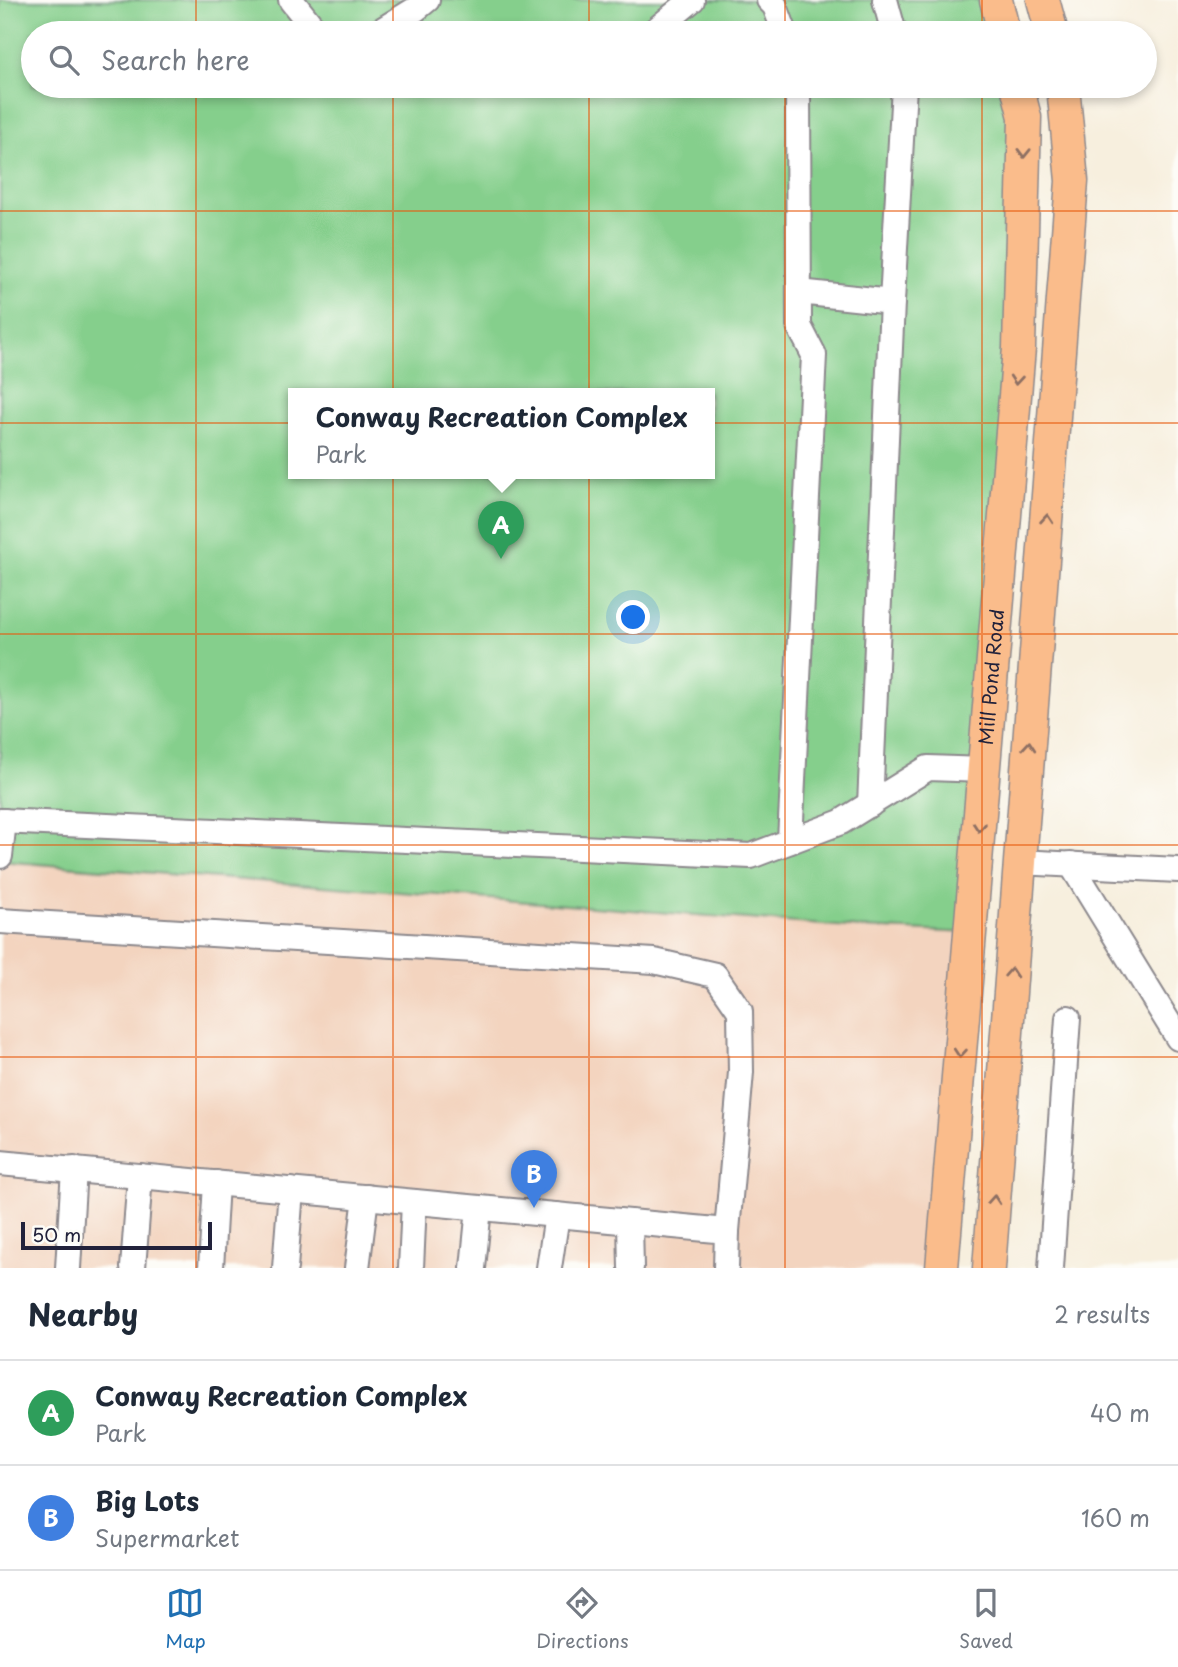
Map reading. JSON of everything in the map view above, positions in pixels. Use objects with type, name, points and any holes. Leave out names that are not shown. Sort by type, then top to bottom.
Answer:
[{"type":"main road","points":[[996,0],[1001,21]]},
{"type":"main road","points":[[1043,0],[1049,21]]},
{"type":"main road","name":"Mill Pond Road","points":[[942,1268],[1019,348],[1025,117],[1020,98]]},
{"type":"main road","points":[[989,1268],[1072,181],[1064,98]]},
{"type":"lane","points":[[291,0],[308,21]]},
{"type":"lane","points":[[396,21],[427,0]]},
{"type":"lane","points":[[667,21],[692,0]]},
{"type":"lane","points":[[769,0],[775,6],[781,21]]},
{"type":"lane","points":[[886,0],[891,21]]},
{"type":"lane","points":[[790,841],[814,355],[799,326],[798,98]]},
{"type":"lane","points":[[870,805],[903,98]]},
{"type":"lane","points":[[799,292],[892,302]]},
{"type":"lane","points":[[0,856],[2,821],[751,856],[841,822],[928,768],[984,770]]},
{"type":"lane","points":[[1020,862],[1178,870]]},
{"type":"lane","points":[[1071,864],[1178,1038]]},
{"type":"lane","points":[[0,921],[654,961],[715,975],[740,1011],[741,1072],[726,1268]]},
{"type":"lane","points":[[1051,1268],[1068,1018]]},
{"type":"lane","points":[[0,1163],[727,1231]]},
{"type":"lane","points":[[68,1268],[74,1170]]},
{"type":"lane","points":[[133,1268],[140,1176]]},
{"type":"lane","points":[[211,1268],[216,1183]]},
{"type":"lane","points":[[285,1268],[291,1190]]},
{"type":"lane","points":[[357,1268],[366,1197]]},
{"type":"lane","points":[[411,1268],[414,1202]]},
{"type":"lane","points":[[473,1268],[480,1208]]},
{"type":"lane","points":[[549,1268],[557,1215]]},
{"type":"lane","points":[[629,1222],[631,1268]]},
{"type":"shaded area","points":[[0,861],[862,928],[970,933],[941,1268],[0,1268]]},
{"type":"green space","points":[[0,0],[996,0],[1001,21],[21,21],[21,98],[1020,98],[1025,117],[970,933],[862,928],[0,861]]},
{"type":"place","name":"Conway Recreation Complex","points":[[501,559]]},
{"type":"place","name":"Big Lots","points":[[534,1208]]}]
